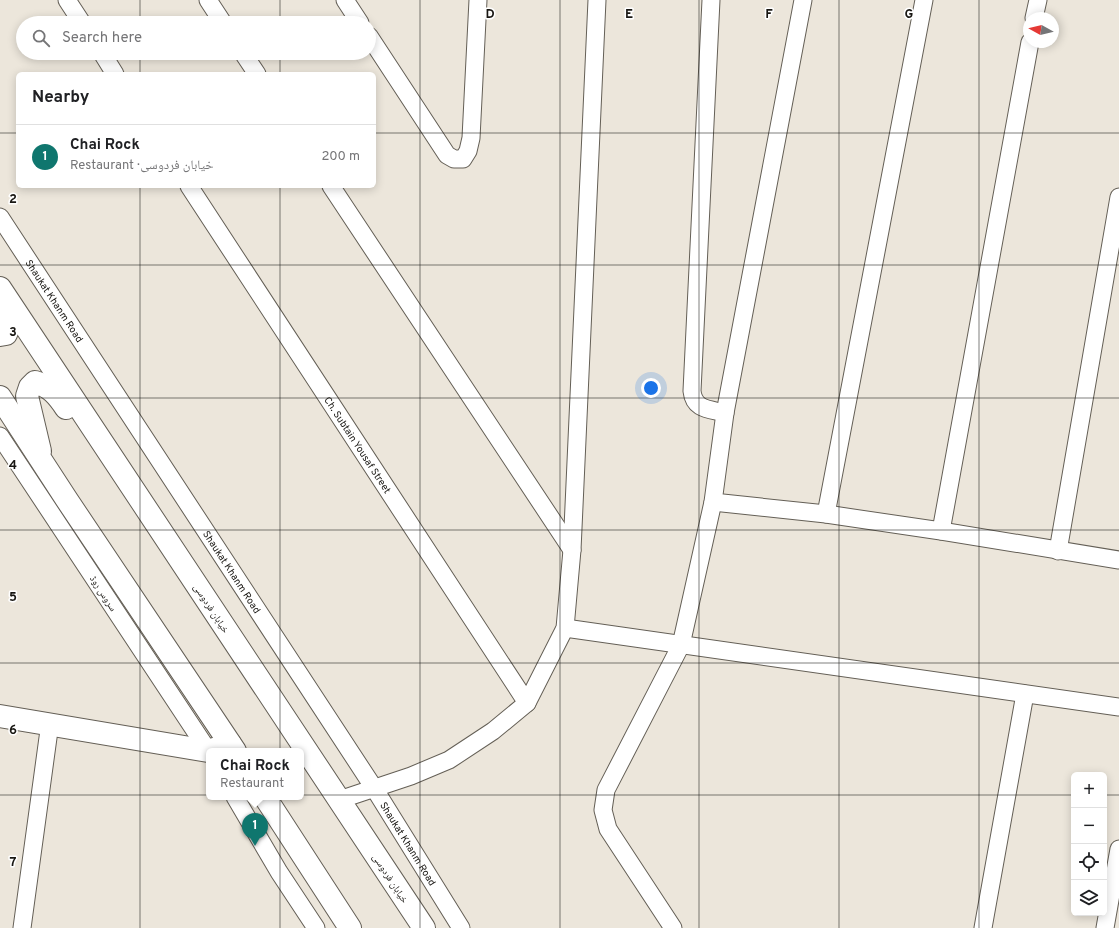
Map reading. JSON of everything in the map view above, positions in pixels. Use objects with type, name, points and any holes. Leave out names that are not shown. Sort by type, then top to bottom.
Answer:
[{"type":"main road","points":[[0,288],[10,324],[6,334],[0,335]]},
{"type":"main road","name":"خیابان فردوسی","points":[[0,288],[424,928]]},
{"type":"main road","points":[[43,464],[27,396],[30,387],[36,382],[52,390],[62,401],[109,471],[120,482],[136,494]]},
{"type":"main road","points":[[0,397],[232,747]]},
{"type":"main road","points":[[0,716],[50,723],[206,750]]},
{"type":"main road","points":[[267,800],[350,928]]},
{"type":"street","points":[[67,0],[77,16]]},
{"type":"street","points":[[208,0],[218,16]]},
{"type":"street","points":[[345,0],[357,12]]},
{"type":"street","points":[[376,47],[447,155],[454,159],[463,159],[468,151],[471,138],[478,0]]},
{"type":"street","points":[[339,800],[449,760],[493,731],[527,703],[565,628],[572,550],[597,0]]},
{"type":"street","points":[[711,0],[692,391],[693,400],[699,406],[725,413]]},
{"type":"street","points":[[673,928],[608,829],[603,810],[606,790],[681,645],[713,502],[725,413],[803,0]]},
{"type":"street","points":[[826,514],[924,0]]},
{"type":"street","points":[[1035,12],[1038,0]]},
{"type":"street","points":[[941,531],[1029,48]]},
{"type":"street","points":[[107,60],[115,72]]},
{"type":"street","points":[[248,60],[256,72]]},
{"type":"street","name":"Ch. Subtain Yousaf Street","points":[[190,188],[527,703]]},
{"type":"street","points":[[332,188],[572,550]]},
{"type":"street","points":[[1058,551],[1119,197]]},
{"type":"street","name":"Shaukat Khanm Road","points":[[0,217],[374,788],[461,928]]},
{"type":"street","name":"سروس روڈ","points":[[0,436],[207,748]]},
{"type":"street","points":[[713,502],[826,514],[1119,560]]},
{"type":"street","points":[[565,628],[1119,707]]},
{"type":"street","points":[[983,928],[1025,694]]},
{"type":"street","points":[[22,928],[50,723]]},
{"type":"street","points":[[237,800],[279,872],[316,928]]},
{"type":"street","points":[[1105,928],[1119,849]]},
{"type":"place","name":"Chai Rock","points":[[255,846]]}]
